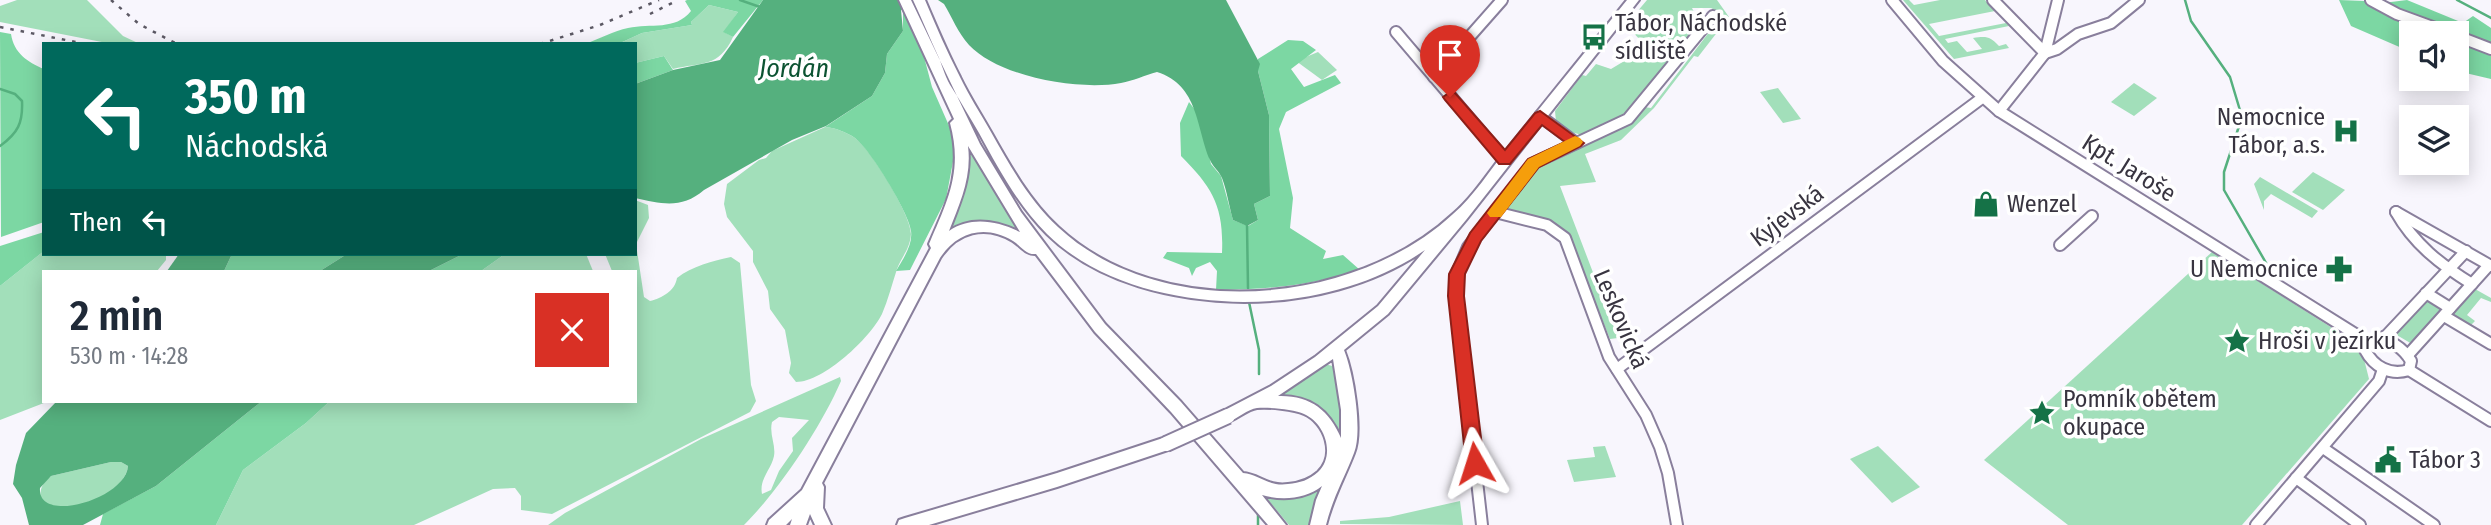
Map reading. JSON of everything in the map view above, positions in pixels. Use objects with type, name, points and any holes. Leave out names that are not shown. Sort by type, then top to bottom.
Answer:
[{"type":"main road","points":[[905,0],[934,50],[1004,196],[1100,328],[1176,407]]},
{"type":"main road","points":[[919,0],[934,50]]},
{"type":"main road","points":[[905,525],[1166,444],[1249,405],[1336,349],[1383,310],[1633,0]]},
{"type":"main road","points":[[949,84],[1022,194],[1045,223],[1092,260],[1139,282],[1214,296],[1261,296],[1309,290],[1389,264],[1421,247],[1461,216]]},
{"type":"main road","points":[[798,525],[808,492],[928,265],[955,205],[963,167],[960,133],[949,84]]},
{"type":"main road","points":[[949,84],[1024,211],[1062,265],[1176,407],[1278,525]]},
{"type":"main road","points":[[928,265],[953,234],[971,227],[990,227],[1010,233],[1026,242],[1074,295]]},
{"type":"main road","points":[[1318,525],[1324,500],[1348,450],[1349,410],[1343,365],[1336,349]]},
{"type":"main road","points":[[1230,469],[1254,486],[1273,492],[1295,492],[1322,477],[1333,461],[1333,433],[1322,416],[1313,410],[1283,401],[1249,405]]},
{"type":"main road","points":[[819,472],[814,508],[823,525]]},
{"type":"main road","points":[[775,525],[808,492]]},
{"type":"street","points":[[1434,77],[1502,0]]},
{"type":"street","name":"Kpt. Jaroše","points":[[1892,0],[1943,61],[1999,111],[2374,340],[2393,343],[2408,355]]},
{"type":"street","points":[[1993,0],[2045,53]]},
{"type":"street","points":[[1999,111],[2045,53],[2058,0]]},
{"type":"street","points":[[2045,53],[2057,49],[2078,34],[2111,23],[2139,0]]},
{"type":"street","points":[[2371,0],[2416,21]]},
{"type":"street","points":[[1482,525],[1456,296],[1457,274],[1468,247],[1534,163],[1628,119],[1713,16]]},
{"type":"street","points":[[1396,32],[1505,160]]},
{"type":"street","points":[[2469,41],[2491,49]]},
{"type":"street","name":"Kyjevská","points":[[1617,369],[1982,97]]},
{"type":"street","points":[[1540,116],[1576,143]]},
{"type":"street","name":"Leskovická","points":[[1495,212],[1547,225],[1564,238],[1609,357],[1646,415],[1660,447],[1668,473],[1677,525]]},
{"type":"street","points":[[2409,370],[2411,366],[2408,355],[2490,265],[2396,212],[2403,226],[2448,270],[2472,284]]},
{"type":"street","points":[[2060,245],[2092,216]]},
{"type":"street","points":[[2374,340],[2387,335],[2466,251]]},
{"type":"street","points":[[2426,293],[2491,344]]},
{"type":"street","name":"Kpt. Jaroše","points":[[2374,340],[2365,345],[2367,355],[2383,369]]},
{"type":"street","points":[[2256,525],[2379,381],[2383,369],[2398,373],[2409,370],[2491,421]]},
{"type":"street","points":[[2323,448],[2434,525]]},
{"type":"street","points":[[2296,478],[2360,525]]},
{"type":"shaded area","points":[[17,0],[87,0],[123,36],[136,42],[102,42],[0,22],[0,6]]},
{"type":"shaded area","points":[[763,0],[733,37],[723,32],[738,12],[709,5],[691,22],[692,25],[642,33],[622,42],[590,42],[628,28],[678,21],[691,11],[685,1]]},
{"type":"shaded area","points":[[1647,0],[1717,0],[1729,17],[1698,57],[1694,56],[1654,108],[1621,140],[1585,154],[1596,182],[1560,186],[1618,338],[1610,339],[1571,242],[1509,211],[1506,206],[1531,173],[1549,157],[1612,132],[1644,107],[1651,108],[1723,14],[1711,8],[1692,8],[1700,24],[1630,114],[1586,136],[1567,131],[1556,122],[1555,111],[1582,75],[1586,76],[1596,64],[1611,69],[1644,44],[1626,25]]},
{"type":"shaded area","points":[[1903,0],[1909,0],[1914,5],[1940,0],[1985,0],[1995,11],[1929,24],[1939,36],[2006,23],[2009,26],[1945,39],[1948,43],[1957,41],[1967,52],[1982,49],[1973,38],[1977,37],[1993,40],[1999,46],[2006,44],[2009,48],[1954,59]]},
{"type":"shaded area","points":[[2339,0],[2407,0],[2458,21],[2399,21],[2399,47],[2351,26]]},
{"type":"shaded area","points":[[709,5],[738,12],[724,32],[733,37],[728,47],[708,62],[673,69],[664,56],[637,63],[637,42],[622,42],[642,33],[692,25],[691,22]]},
{"type":"shaded area","points":[[903,9],[923,53],[932,87],[950,128],[955,151],[946,199],[910,270],[896,271],[907,252],[911,236],[904,210],[862,144],[844,132],[825,127],[872,96],[885,73],[887,54],[903,31]]},
{"type":"shaded area","points":[[2473,16],[2491,28],[2491,79],[2469,74],[2469,21],[2466,21]]},
{"type":"shaded area","points":[[0,32],[11,34],[22,56],[42,68],[42,223],[1,237]]},
{"type":"shaded area","points":[[1288,40],[1303,41],[1316,50],[1291,69],[1304,87],[1335,75],[1341,83],[1286,112],[1279,129],[1293,198],[1290,228],[1326,251],[1323,259],[1343,255],[1360,270],[1289,286],[1216,290],[1217,271],[1210,262],[1196,268],[1192,276],[1189,268],[1163,258],[1167,252],[1222,253],[1221,223],[1214,199],[1201,178],[1181,156],[1180,123],[1189,102],[1199,115],[1211,164],[1221,176],[1233,220],[1248,226],[1258,220],[1254,204],[1270,196],[1269,115],[1258,71],[1258,59]]},
{"type":"shaded area","points":[[1318,52],[1337,70],[1322,80],[1296,61]]},
{"type":"shaded area","points":[[664,56],[673,70],[637,83],[637,63]]},
{"type":"shaded area","points":[[2134,83],[2157,98],[2134,116],[2111,102]]},
{"type":"shaded area","points":[[1778,88],[1801,119],[1783,123],[1760,92]]},
{"type":"shaded area","points":[[825,127],[852,136],[862,145],[898,198],[911,234],[876,324],[857,346],[832,367],[820,375],[796,382],[789,373],[791,363],[785,330],[770,309],[768,291],[753,262],[753,251],[727,217],[724,204],[727,184],[772,151]]},
{"type":"shaded area","points":[[968,154],[972,154],[1019,230],[964,225],[949,230],[968,172]]},
{"type":"shaded area","points":[[2313,172],[2345,190],[2323,210],[2292,192]]},
{"type":"shaded area","points":[[2260,177],[2318,211],[2312,218],[2271,194],[2264,201],[2264,210],[2254,184]]},
{"type":"shaded area","points":[[637,201],[648,205],[649,218],[637,242]]},
{"type":"shaded area","points":[[42,233],[42,253],[0,286],[0,246]]},
{"type":"shaded area","points":[[637,251],[644,297],[650,301],[667,293],[674,287],[677,278],[696,267],[731,257],[740,263],[751,385],[756,401],[750,412],[552,514],[521,510],[521,496],[515,488],[493,489],[414,525],[216,525],[243,470],[306,423],[328,403],[637,403],[637,270],[612,270],[606,256],[637,256]]},
{"type":"shaded area","points":[[2212,252],[2348,338],[2364,359],[2369,379],[2242,525],[2068,525],[1984,460]]},
{"type":"shaded area","points":[[42,253],[42,256],[166,256],[158,270],[42,270],[44,403],[0,420],[0,286]]},
{"type":"shaded area","points":[[231,256],[344,256],[322,270],[224,270]]},
{"type":"shaded area","points":[[459,256],[502,256],[482,270],[431,270]]},
{"type":"shaded area","points":[[502,256],[587,256],[593,270],[482,270]]},
{"type":"shaded area","points":[[2475,289],[2491,298],[2491,302],[2481,298],[2467,315],[2475,321],[2468,328],[2450,317]]},
{"type":"shaded area","points":[[2427,301],[2440,306],[2443,311],[2412,344],[2395,334]]},
{"type":"shaded area","points":[[1325,364],[1336,367],[1344,419],[1343,446],[1333,423],[1320,410],[1302,401],[1279,395]]},
{"type":"shaded area","points":[[840,377],[841,381],[833,399],[798,457],[772,494],[744,525],[548,525],[565,513],[701,439]],"holes":[[[779,417],[809,420],[792,438],[793,451],[779,471],[771,490],[762,494],[762,484],[774,456],[772,422]]]},
{"type":"shaded area","points":[[260,403],[328,403],[306,423],[243,470],[216,525],[100,525],[103,514],[156,486]]},
{"type":"shaded area","points":[[1605,446],[1616,477],[1574,482],[1567,460],[1595,457],[1593,447]]},
{"type":"shaded area","points":[[1878,446],[1920,487],[1892,503],[1850,459]]},
{"type":"shaded area","points":[[121,462],[128,466],[119,484],[100,500],[78,511],[67,513],[51,510],[42,502],[42,486],[51,476]]},
{"type":"shaded area","points":[[1323,485],[1312,525],[1289,525],[1264,495],[1281,498]]},
{"type":"shaded area","points":[[1460,501],[1463,525],[1340,524],[1340,521],[1389,517]]},
{"type":"water","name":"Jordán","points":[[763,0],[923,0],[913,1],[901,10],[903,31],[887,54],[885,73],[872,96],[826,126],[792,140],[688,200],[663,203],[637,198],[637,83],[673,70],[720,60]]},
{"type":"water","points":[[938,0],[1226,0],[1260,64],[1258,71],[1269,115],[1270,196],[1254,204],[1258,220],[1247,226],[1233,220],[1224,183],[1205,148],[1189,97],[1171,78],[1157,72],[1121,83],[1084,85],[1019,73],[982,56],[969,45],[944,4]]},
{"type":"water","points":[[178,256],[231,256],[224,270],[168,270]]},
{"type":"water","points":[[344,256],[459,256],[431,270],[322,270]]},
{"type":"water","points":[[55,403],[260,403],[156,486],[83,525],[29,525],[22,498],[13,484],[26,433]],"holes":[[[111,462],[121,462],[128,466],[124,478],[113,489],[98,497],[66,506],[52,505],[43,499],[40,488],[51,476]]]},
{"type":"waterway","points":[[740,0],[760,7]]},
{"type":"waterway","points":[[2185,0],[2191,21],[2230,77],[2242,117],[2224,172],[2224,190],[2273,275]]},
{"type":"waterway","points":[[2457,0],[2491,18]]},
{"type":"waterway","points":[[0,89],[15,94],[22,101],[18,127],[0,146]]},
{"type":"waterway","points":[[1247,225],[1248,288]]},
{"type":"waterway","points":[[1249,302],[1259,350],[1259,374]]},
{"type":"waterway","points":[[1258,513],[1258,525]]},
{"type":"railway","points":[[111,0],[139,24],[173,42]]},
{"type":"railway","points":[[546,42],[600,25],[659,0]]},
{"type":"railway","points":[[650,14],[678,0]]},
{"type":"railway","points":[[0,27],[76,42]]},
{"type":"slow traffic","points":[[1495,213],[1534,163],[1575,142]]},
{"type":"place","name":"Tábor, Náchodské sídliště","points":[[1594,37]]},
{"type":"place","name":"Nemocnice Tábor, a.s.","points":[[2346,131]]},
{"type":"place","name":"Wenzel","points":[[1986,204]]},
{"type":"place","name":"U Nemocnice","points":[[2339,269]]},
{"type":"place","name":"Hroši v jezírku","points":[[2237,341]]},
{"type":"place","name":"Pomník obětem okupace","points":[[2042,413]]},
{"type":"place","name":"Tábor 3","points":[[2388,460]]},
{"type":"route","points":[[1450,97],[1505,160],[1540,116],[1576,143],[1534,163],[1468,247],[1457,274],[1456,296],[1475,463]]}]
